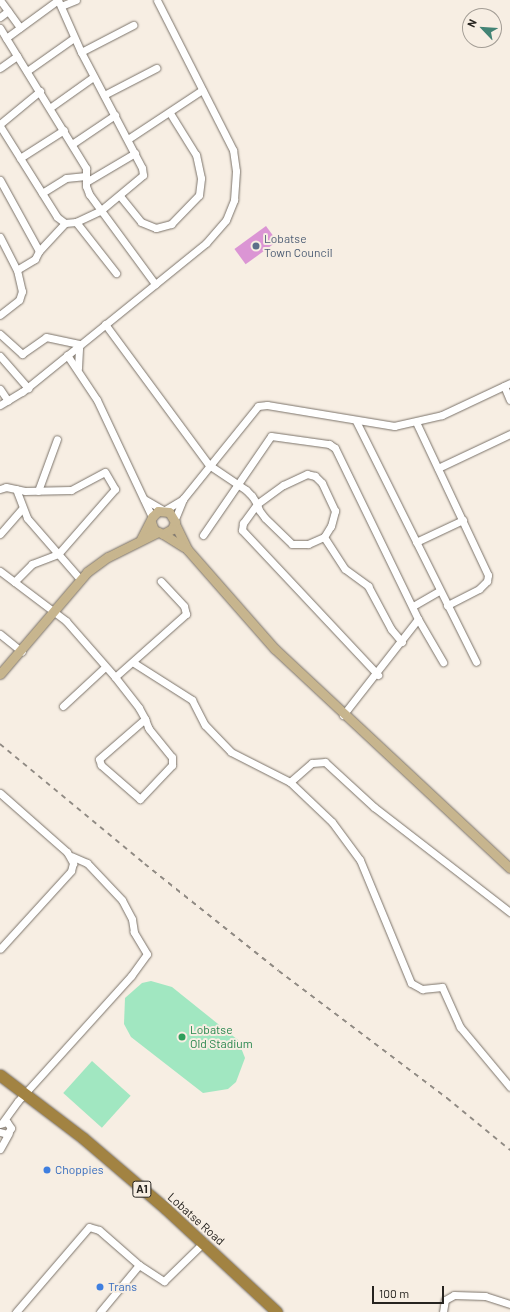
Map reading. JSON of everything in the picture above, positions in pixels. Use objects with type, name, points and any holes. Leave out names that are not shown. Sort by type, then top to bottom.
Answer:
[{"type":"highway","name":"Lobatse Road","points":[[0,1075],[25,1092],[204,1242],[277,1312]]},
{"type":"main road","points":[[141,539],[151,520],[164,510],[174,522],[187,549],[248,621],[342,715],[510,868]]},
{"type":"main road","points":[[151,520],[161,533],[187,549]]},
{"type":"main road","points":[[0,674],[22,652],[80,579],[108,557],[141,539],[161,533],[174,522]]},
{"type":"street","points":[[0,0],[20,28]]},
{"type":"street","points":[[6,38],[59,2],[76,0]]},
{"type":"street","points":[[0,406],[28,388],[215,235],[234,200],[236,171],[232,150],[157,0]]},
{"type":"street","points":[[17,270],[35,259],[39,252],[64,223],[76,222],[100,211],[120,196],[143,175],[135,153],[93,77],[74,38],[59,2]]},
{"type":"street","points":[[0,17],[8,11]]},
{"type":"street","points":[[81,52],[133,25]]},
{"type":"street","points":[[0,28],[51,107],[86,168],[86,179],[100,211],[155,284]]},
{"type":"street","points":[[27,71],[74,38]]},
{"type":"street","points":[[0,68],[17,56]]},
{"type":"street","points":[[104,95],[156,68]]},
{"type":"street","points":[[51,107],[93,77]]},
{"type":"street","points":[[128,139],[170,113],[202,90]]},
{"type":"street","points":[[40,91],[0,125],[3,138],[20,158],[42,193],[64,223]]},
{"type":"street","points":[[120,196],[141,222],[156,228],[171,224],[198,195],[201,178],[196,155],[170,113]]},
{"type":"street","points":[[72,144],[115,115]]},
{"type":"street","points":[[20,158],[64,130]]},
{"type":"street","points":[[42,193],[66,178],[86,179],[135,153]]},
{"type":"street","points":[[0,180],[39,252]]},
{"type":"street","points":[[76,222],[116,273]]},
{"type":"street","points":[[0,237],[17,270],[21,297],[0,315]]},
{"type":"street","points":[[105,324],[209,464],[236,482],[257,504],[265,518],[292,544],[308,544],[324,538],[335,512],[315,476],[307,474],[290,482],[257,504],[243,523],[244,533],[378,675]]},
{"type":"street","points":[[0,334],[15,351],[22,354],[46,337],[80,345]]},
{"type":"street","points":[[78,370],[80,345]]},
{"type":"street","points":[[68,354],[97,400],[144,498],[151,520]]},
{"type":"street","points":[[0,356],[28,388]]},
{"type":"street","points":[[58,362],[78,370]]},
{"type":"street","points":[[174,522],[183,499],[209,464],[258,406],[267,405],[356,421],[394,426],[416,422],[451,411],[507,385],[510,400]]},
{"type":"street","points":[[0,389],[8,401]]},
{"type":"street","points":[[356,421],[439,591],[476,662]]},
{"type":"street","points":[[416,422],[463,520],[488,578],[479,589],[447,605]]},
{"type":"street","points":[[438,468],[510,434]]},
{"type":"street","points":[[203,535],[236,482],[273,435],[332,445],[418,620],[443,662]]},
{"type":"street","points":[[38,491],[57,439]]},
{"type":"street","points":[[0,489],[6,486],[16,490],[38,491],[77,489],[105,472],[114,487],[113,494],[58,554],[32,564],[14,582]]},
{"type":"street","points":[[16,490],[22,509],[80,579]]},
{"type":"street","points":[[144,498],[164,510],[183,499]]},
{"type":"street","points":[[0,534],[22,509]]},
{"type":"street","points":[[416,542],[463,520]]},
{"type":"street","points":[[324,538],[345,569],[368,586],[391,629],[402,642]]},
{"type":"street","points":[[0,570],[66,621],[105,667],[115,676],[145,719],[173,761],[140,799],[131,795],[101,765],[99,759],[145,719]]},
{"type":"street","points":[[115,676],[134,663],[187,611],[161,581]]},
{"type":"street","points":[[412,606],[439,591]]},
{"type":"street","points":[[342,715],[378,675],[418,620]]},
{"type":"street","points":[[0,634],[22,652]]},
{"type":"street","points":[[134,663],[192,700],[205,725],[231,752],[290,782],[352,846],[411,983],[422,989],[442,987],[460,1027],[510,1087]]},
{"type":"street","points":[[63,706],[105,667]]},
{"type":"street","points":[[290,782],[312,763],[325,762],[374,807],[510,912]]},
{"type":"street","points":[[1,794],[71,856],[87,864],[120,897],[147,954],[131,976],[25,1092],[9,1111],[1,1124]]},
{"type":"street","points":[[0,949],[71,870],[73,863],[71,856]]},
{"type":"street","points":[[1,1148],[9,1133],[9,1111]]},
{"type":"street","points":[[1,1124],[10,1124]]},
{"type":"street","points":[[1,1148],[0,1132],[9,1133]]},
{"type":"street","points":[[16,1312],[89,1227],[99,1230],[139,1265],[166,1281],[204,1242]]},
{"type":"street","points":[[100,1312],[139,1265]]},
{"type":"street","points":[[443,1312],[445,1300],[454,1295],[485,1296],[510,1304]]},
{"type":"green space","points":[[151,981],[172,987],[238,1040],[245,1058],[236,1082],[228,1089],[203,1093],[131,1037],[124,1024],[125,998],[142,983]]},
{"type":"green space","points":[[92,1061],[131,1096],[102,1128],[63,1093]]},
{"type":"building","name":"Lobatse Town Council","points":[[266,226],[277,241],[246,264],[234,249]]},
{"type":"railway","points":[[0,744],[145,864],[279,971],[447,1098],[510,1150]]},
{"type":"place","name":"Lobatse Town Council","points":[[256,246]]},
{"type":"place","name":"Lobatse Old Stadium","points":[[182,1037]]},
{"type":"place","name":"Choppies","points":[[47,1170]]},
{"type":"place","name":"Trans","points":[[100,1287]]}]
